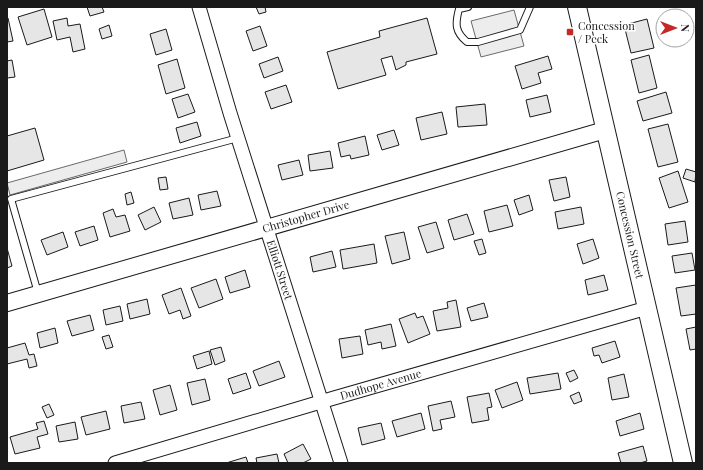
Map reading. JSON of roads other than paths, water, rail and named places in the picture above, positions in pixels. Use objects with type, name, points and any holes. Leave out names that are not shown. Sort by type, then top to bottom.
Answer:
[{"type":"main road","name":"Concession Street","points":[[577,7],[683,463]]},
{"type":"street","name":"Elliott Street","points":[[199,7],[210,49],[341,463]]},
{"type":"street","name":"Christopher Drive","points":[[7,303],[605,130]]},
{"type":"street","name":"Dudhope Avenue","points":[[115,463],[321,401],[647,308]]},
{"type":"lane","points":[[468,7],[459,10],[455,22],[460,36],[467,42],[478,42],[520,30],[530,7]]},
{"type":"lane","points":[[38,294],[11,199],[238,138]]},
{"type":"place","name":"Concession / Peck","points":[[570,32]]}]
